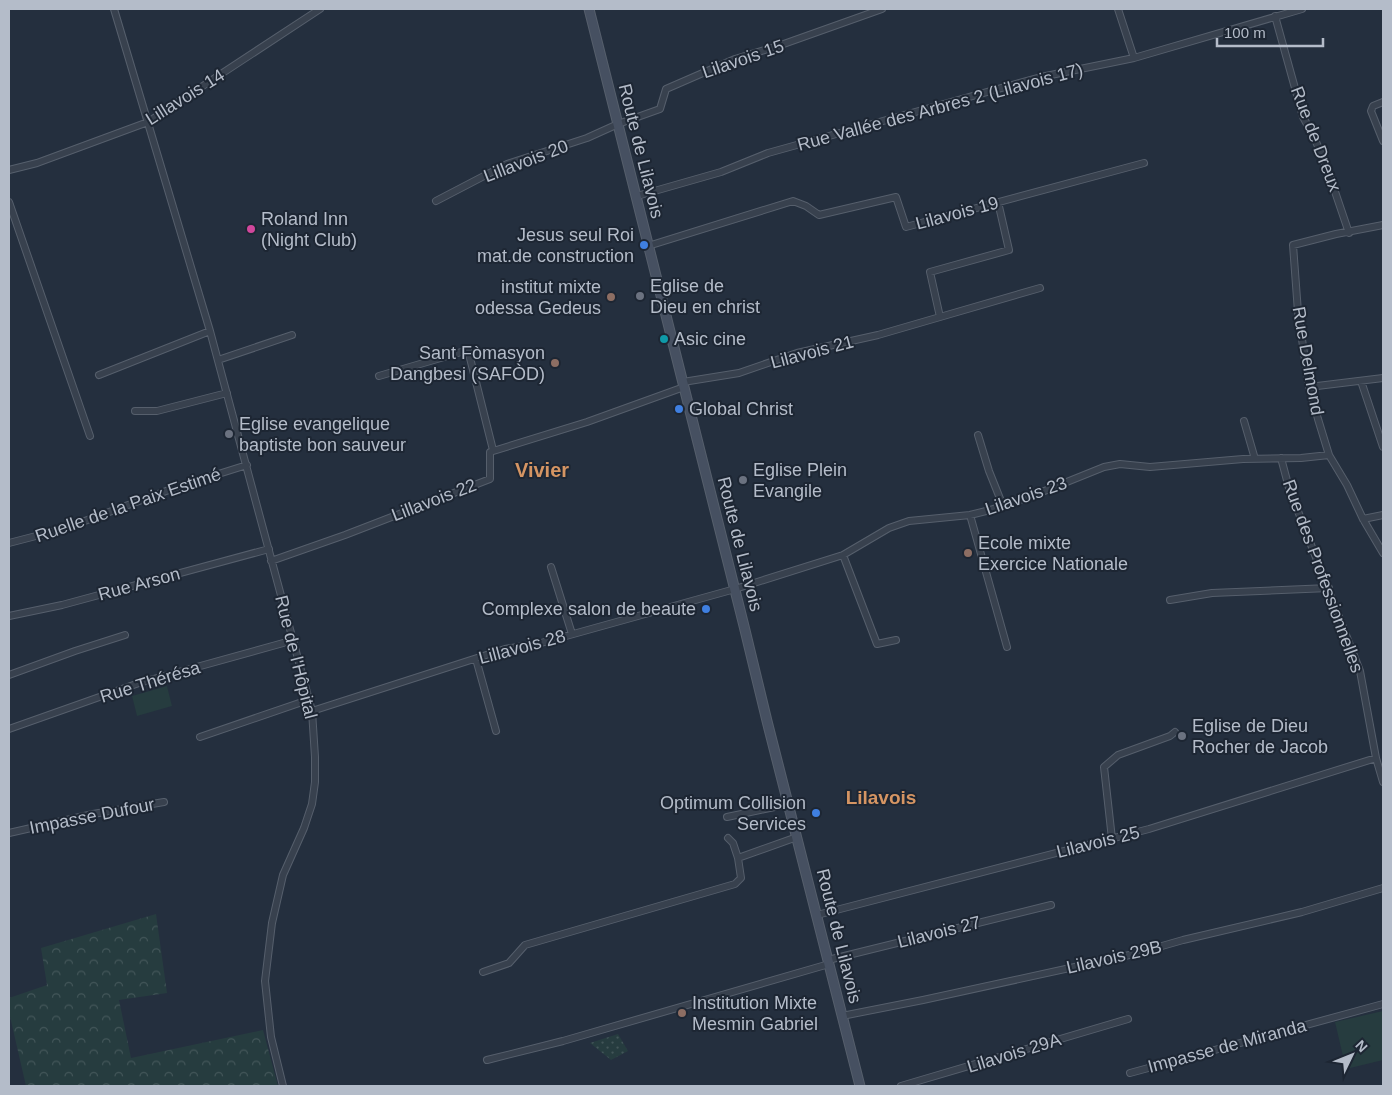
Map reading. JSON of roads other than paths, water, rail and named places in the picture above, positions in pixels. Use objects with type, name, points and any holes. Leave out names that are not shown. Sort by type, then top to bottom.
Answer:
[{"type":"main road","name":"Route de Lilavois","points":[[589,9],[860,1086]]},
{"type":"street","name":"Rue de l'Hôpital","points":[[114,9],[210,331],[312,711],[315,757],[315,782],[312,804],[304,828],[282,875],[272,923],[265,981],[271,1037],[283,1086]]},
{"type":"street","name":"Lillavois 14","points":[[9,170],[36,163],[148,122],[320,9]]},
{"type":"street","name":"Lilavois 15","points":[[618,124],[660,109],[666,90],[679,82],[735,59],[805,37],[882,9]]},
{"type":"street","points":[[1118,9],[1134,58]]},
{"type":"street","name":"Rue Vallée des Arbres 2 (Lilavois 17)","points":[[637,196],[721,172],[768,153],[1023,82],[1134,58],[1302,9]]},
{"type":"street","name":"Rue de Dreux","points":[[1275,16],[1303,117],[1336,191],[1349,233]]},
{"type":"street","points":[[1383,102],[1373,106],[1371,111],[1383,141]]},
{"type":"street","name":"Lillavois 20","points":[[436,201],[507,164],[587,138],[618,124]]},
{"type":"street","name":"Lilavois 19","points":[[648,246],[794,201],[806,206],[819,215],[896,197],[906,227],[1144,163]]},
{"type":"street","points":[[9,202],[90,436]]},
{"type":"street","points":[[940,317],[930,272],[1009,250],[998,202]]},
{"type":"street","name":"Rue Delmond","points":[[1383,225],[1336,234],[1293,246],[1298,312],[1309,387],[1328,455],[1347,485],[1363,519],[1383,553]]},
{"type":"street","name":"Lilavois 21","points":[[684,385],[739,373],[797,353],[878,335],[1040,288]]},
{"type":"street","points":[[99,375],[210,331]]},
{"type":"street","points":[[218,360],[292,335]]},
{"type":"street","points":[[379,376],[468,350],[493,450],[587,422],[684,385]]},
{"type":"street","points":[[1309,387],[1383,378]]},
{"type":"street","points":[[1361,381],[1383,447]]},
{"type":"street","points":[[135,411],[157,411],[227,393]]},
{"type":"street","points":[[1244,421],[1255,458]]},
{"type":"street","points":[[978,435],[989,471],[1003,506]]},
{"type":"street","name":"Lillavois 22","points":[[271,561],[490,479],[490,452],[493,450]]},
{"type":"street","name":"Lilavois 23","points":[[735,589],[843,554],[889,528],[909,521],[970,514],[1003,506],[1104,467],[1120,464],[1150,466],[1255,458],[1301,458],[1328,455]]},
{"type":"street","name":"Rue des Professionnelles","points":[[1281,458],[1289,488],[1360,671],[1376,758],[1383,779]]},
{"type":"street","name":"Ruelle de la Paix Estimé","points":[[9,543],[63,530],[177,487],[247,465]]},
{"type":"street","points":[[970,514],[1007,647]]},
{"type":"street","points":[[1363,519],[1383,515]]},
{"type":"street","name":"Rue Arson","points":[[9,616],[62,605],[269,549]]},
{"type":"street","points":[[843,554],[877,644],[896,640]]},
{"type":"street","points":[[551,567],[572,634]]},
{"type":"street","points":[[1170,600],[1212,593],[1329,588]]},
{"type":"street","name":"Lillavois 28","points":[[312,711],[505,649],[541,643],[735,589]]},
{"type":"street","points":[[9,675],[125,635]]},
{"type":"street","name":"Rue Thérésa","points":[[9,729],[139,683],[294,640]]},
{"type":"street","points":[[476,659],[496,731]]},
{"type":"street","points":[[200,737],[308,700]]},
{"type":"street","points":[[1112,839],[1104,767],[1118,755],[1170,736],[1175,732]]},
{"type":"street","name":"Lilavois 25","points":[[817,915],[1149,829],[1376,758]]},
{"type":"street","name":"Impasse Dufour","points":[[9,831],[20,831],[93,814],[164,802]]},
{"type":"street","points":[[727,817],[789,804]]},
{"type":"street","points":[[738,858],[797,837]]},
{"type":"street","points":[[484,972],[509,963],[525,945],[735,884],[741,878],[738,858],[733,843],[728,838]]},
{"type":"street","name":"Lilavois 29B","points":[[842,1016],[1134,954],[1183,940],[1302,912],[1383,888]]},
{"type":"street","name":"Lilavois 27","points":[[487,1060],[563,1041],[828,962],[1051,905]]},
{"type":"street","name":"Impasse de Miranda","points":[[1130,1073],[1383,1004]]},
{"type":"street","name":"Lilavois 29A","points":[[901,1086],[1128,1019]]},
{"type":"place","name":"Roland Inn (Night Club)","points":[[251,229]]},
{"type":"place","name":"Jesus seul Roi mat.de construction","points":[[644,245]]},
{"type":"place","name":"Eglise de Dieu en christ","points":[[640,296]]},
{"type":"place","name":"institut mixte odessa Gedeus","points":[[611,297]]},
{"type":"place","name":"Asic cine","points":[[664,339]]},
{"type":"place","name":"Sant Fòmasyon Dangbesi (SAFÒD)","points":[[555,363]]},
{"type":"place","name":"Global Christ","points":[[679,409]]},
{"type":"place","name":"Eglise evangelique baptiste bon sauveur","points":[[229,434]]},
{"type":"place","name":"Eglise Plein Evangile","points":[[743,480]]},
{"type":"place","name":"Ecole mixte Exercice Nationale","points":[[968,553]]},
{"type":"place","name":"Complexe salon de beaute","points":[[706,609]]},
{"type":"place","name":"Eglise de Dieu Rocher de Jacob","points":[[1182,736]]},
{"type":"place","name":"Optimum Collision Services","points":[[816,813]]},
{"type":"place","name":"Institution Mixte Mesmin Gabriel","points":[[682,1013]]},
{"type":"district","name":"Vivier","points":[[542,470]]},
{"type":"district","name":"Lilavois","points":[[881,797]]}]
